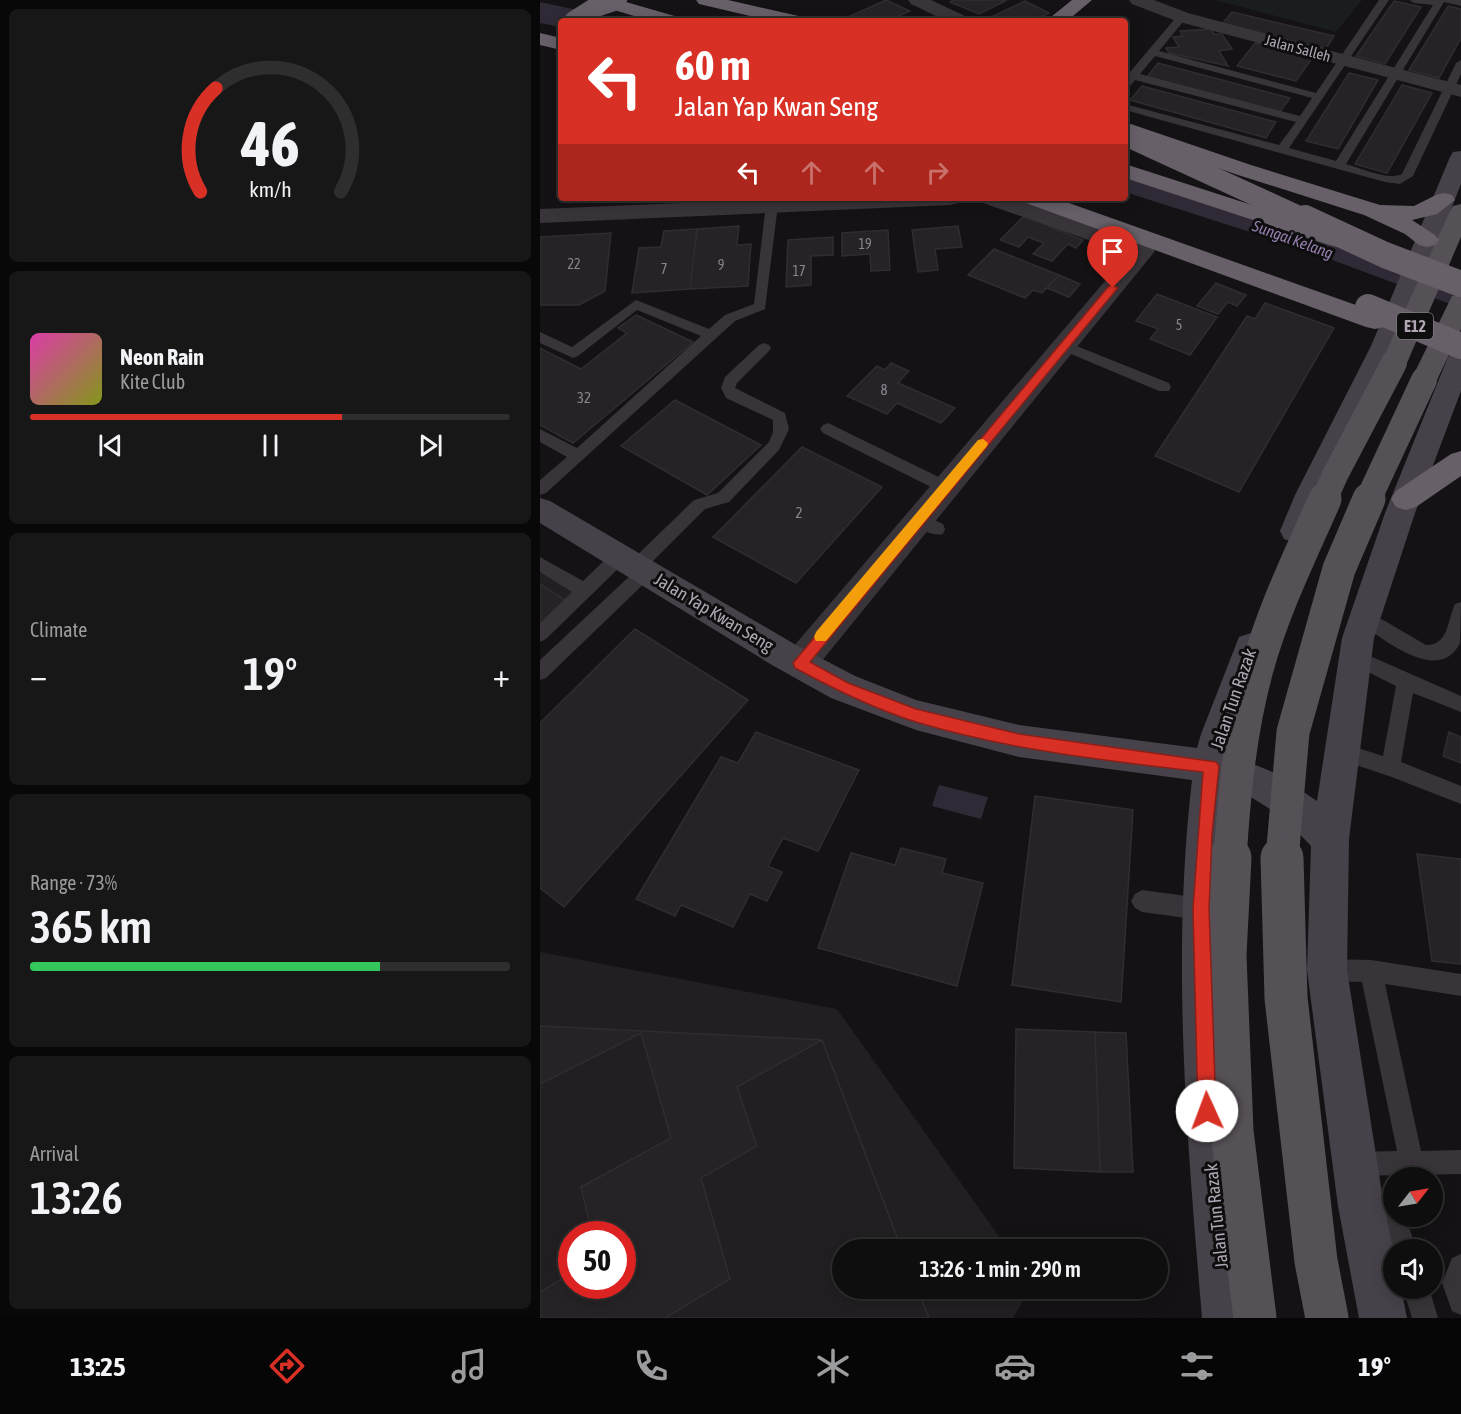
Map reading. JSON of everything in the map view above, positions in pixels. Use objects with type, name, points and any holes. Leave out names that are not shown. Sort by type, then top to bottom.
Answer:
[{"type":"highway","points":[[600,0],[661,18]]},
{"type":"highway","points":[[579,18],[596,7],[617,0]]},
{"type":"highway","points":[[1059,18],[1083,0]]},
{"type":"highway","points":[[697,2],[736,18]]},
{"type":"highway","points":[[697,2],[780,18]]},
{"type":"highway","points":[[540,39],[558,43]]},
{"type":"highway","points":[[540,56],[558,59]]},
{"type":"highway","points":[[1128,129],[1229,165],[1370,210],[1402,224],[1427,240]]},
{"type":"highway","points":[[1128,138],[1229,165]]},
{"type":"highway","points":[[1128,138],[1385,255]]},
{"type":"highway","points":[[1128,172],[1385,255],[1461,284]]},
{"type":"highway","points":[[1042,201],[1460,354]]},
{"type":"highway","name":"E12","points":[[1101,201],[1214,242],[1460,354]]},
{"type":"highway","points":[[1370,210],[1407,214],[1422,213],[1452,205]]},
{"type":"highway","points":[[1406,499],[1461,462]]},
{"type":"main road","name":"Jalan Tun Razak","points":[[1255,1318],[1232,1131],[1225,955],[1232,829],[1242,736],[1257,668],[1278,609],[1335,475],[1394,363],[1452,205],[1461,157]]},
{"type":"main road","name":"Jalan Tun Razak","points":[[1226,1318],[1208,1134],[1201,909],[1204,834],[1211,766],[1218,734],[1310,495],[1388,334],[1427,240],[1452,205]]},
{"type":"main road","points":[[1327,1318],[1316,1261],[1286,998],[1282,855],[1293,732],[1339,569],[1361,516],[1461,302]]},
{"type":"main road","points":[[1383,1318],[1361,1206],[1327,970],[1330,839],[1354,657],[1406,499],[1460,354]]},
{"type":"main road","name":"Jalan Yap Kwan Seng","points":[[540,508],[843,687],[916,715],[1019,741],[1211,766],[1238,773],[1272,789],[1310,817],[1330,839]]},
{"type":"street","points":[[917,0],[954,18]]},
{"type":"street","name":"Jalan Salleh","points":[[1138,0],[1182,17],[1455,89]]},
{"type":"street","points":[[540,216],[874,201]]},
{"type":"street","points":[[800,663],[928,524],[945,487],[1143,251],[1001,201]]},
{"type":"lane","points":[[1282,150],[1384,0]]},
{"type":"lane","points":[[1414,0],[1429,3],[1439,0]]},
{"type":"lane","points":[[1339,166],[1397,74],[1439,0]]},
{"type":"lane","points":[[1447,0],[1461,3]]},
{"type":"lane","points":[[1128,82],[1182,17]]},
{"type":"lane","points":[[1153,52],[1319,97]]},
{"type":"lane","points":[[1128,108],[1339,166],[1400,180],[1407,176],[1455,89],[1461,63]]},
{"type":"lane","points":[[1133,76],[1303,120]]},
{"type":"lane","points":[[540,489],[730,318],[760,306],[772,205]]},
{"type":"lane","points":[[540,337],[573,353],[636,304],[687,329],[711,335]]},
{"type":"lane","points":[[1064,346],[1164,387]]},
{"type":"lane","points":[[540,672],[634,565],[700,504],[723,498],[774,446],[783,427],[780,417],[731,394],[728,388],[730,381],[764,348]]},
{"type":"lane","points":[[828,429],[945,487]]},
{"type":"lane","points":[[540,435],[578,456]]},
{"type":"lane","points":[[540,564],[584,590]]},
{"type":"lane","points":[[540,634],[584,590],[634,565]]},
{"type":"lane","points":[[1365,618],[1423,653],[1437,652],[1451,643],[1461,609]]},
{"type":"lane","points":[[1354,657],[1406,682],[1461,704]]},
{"type":"lane","points":[[1390,766],[1406,682]]},
{"type":"lane","points":[[1342,752],[1390,766],[1461,795]]},
{"type":"lane","points":[[1142,901],[1201,909]]},
{"type":"lane","points":[[1327,970],[1371,970],[1461,985]]},
{"type":"lane","points":[[1371,970],[1411,1162]]},
{"type":"lane","points":[[1355,1164],[1461,1162]]},
{"type":"lane","points":[[1361,1206],[1380,1207],[1395,1221],[1401,1239]]},
{"type":"lane","points":[[1461,1267],[1455,1284],[1461,1302]]},
{"type":"lane","points":[[1419,1299],[1425,1318]]},
{"type":"shaded area","points":[[1215,0],[1362,0],[1336,32]]},
{"type":"shaded area","points":[[540,559],[578,582],[578,602],[540,640]]},
{"type":"shaded area","points":[[540,952],[837,1009],[1001,1239],[832,1239],[832,1299],[1024,1299],[1013,1318],[540,1318]]},
{"type":"water","points":[[540,2],[614,18],[558,18],[558,26],[540,23]]},
{"type":"water","name":"Sungai Kelang","points":[[1128,176],[1461,291],[1461,308],[1303,249],[1128,193]]},
{"type":"water","points":[[939,785],[988,797],[981,819],[932,806]]},
{"type":"building","points":[[886,0],[910,11],[895,18],[848,17]]},
{"type":"building","points":[[953,0],[1007,0],[979,14],[950,2]]},
{"type":"building","points":[[1025,1],[1049,13],[1038,18],[989,18]]},
{"type":"building","points":[[1394,1],[1421,7],[1385,64],[1356,56]]},
{"type":"building","points":[[1448,6],[1461,9],[1461,38],[1439,78],[1409,70]]},
{"type":"building","points":[[1232,12],[1334,36],[1326,49],[1222,24]]},
{"type":"building","points":[[1211,29],[1214,34],[1222,34],[1232,49],[1219,51],[1228,66],[1169,53],[1166,48],[1179,47],[1173,37],[1183,36],[1180,31]]},
{"type":"building","points":[[1255,43],[1313,57],[1296,81],[1237,66]]},
{"type":"building","points":[[1158,63],[1290,98],[1280,112],[1147,77]]},
{"type":"building","points":[[1349,73],[1378,80],[1338,149],[1306,141]]},
{"type":"building","points":[[1402,85],[1432,93],[1387,173],[1355,164]]},
{"type":"building","points":[[1142,86],[1276,122],[1266,138],[1130,100]]},
{"type":"building","points":[[1025,215],[1083,240],[1076,248],[1068,244],[1052,261],[1033,254],[1044,243],[1028,237],[1019,247],[1000,240]]},
{"type":"building","points":[[739,226],[737,245],[751,244],[748,286],[690,289],[697,229]]},
{"type":"building","points":[[958,226],[962,247],[935,249],[938,270],[918,272],[912,230]]},
{"type":"building","points":[[697,229],[690,289],[632,293],[639,248],[661,247],[664,231]]},
{"type":"building","points":[[888,230],[890,270],[871,271],[870,254],[842,256],[842,233]]},
{"type":"building","points":[[611,233],[605,291],[579,305],[540,305],[540,237]]},
{"type":"building","points":[[833,237],[833,255],[811,256],[811,285],[786,287],[788,240]]},
{"type":"building","points":[[994,249],[1059,275],[1042,293],[1033,290],[1025,298],[968,275]]},
{"type":"building","points":[[1059,275],[1080,284],[1069,297],[1047,288]]},
{"type":"building","points":[[1216,283],[1246,295],[1237,306],[1228,302],[1218,314],[1197,306]]},
{"type":"building","points":[[1157,294],[1217,317],[1190,355],[1150,339],[1158,329],[1136,321]]},
{"type":"building","points":[[1265,303],[1334,328],[1239,492],[1155,456],[1247,316],[1255,319]]},
{"type":"building","points":[[636,315],[693,342],[573,443],[540,425],[540,348],[581,369],[627,333],[618,328]]},
{"type":"building","points":[[891,363],[909,371],[898,383],[955,408],[941,423],[897,403],[887,414],[847,396],[877,366],[885,370]]},
{"type":"building","points":[[675,400],[761,445],[707,495],[621,446]]},
{"type":"building","points":[[802,447],[882,487],[796,583],[713,537]]},
{"type":"building","points":[[540,584],[570,603],[540,632]]},
{"type":"building","points":[[635,629],[748,700],[564,907],[540,888],[540,723]]},
{"type":"building","points":[[756,732],[859,770],[818,851],[783,838],[768,866],[782,872],[767,901],[750,894],[733,927],[681,905],[675,916],[636,899],[721,757],[738,763]]},
{"type":"building","points":[[1449,732],[1461,737],[1461,763],[1443,756]]},
{"type":"building","points":[[1035,796],[1133,810],[1121,1002],[1012,985]]},
{"type":"building","points":[[901,848],[946,859],[942,873],[983,883],[957,986],[818,948],[851,853],[895,865]]},
{"type":"building","points":[[1417,854],[1461,859],[1461,964],[1432,961]]},
{"type":"building","points":[[540,1026],[822,1040],[898,1239],[832,1239],[832,1299],[921,1299],[929,1318],[540,1318]]},
{"type":"building","points":[[1016,1029],[1095,1032],[1100,1172],[1014,1168]]},
{"type":"building","points":[[1095,1032],[1126,1033],[1133,1172],[1100,1172]]},
{"type":"building","points":[[641,1033],[671,1138],[581,1187],[589,1221],[558,1221],[558,1281],[540,1292],[540,1084]]},
{"type":"building","points":[[822,1040],[898,1239],[832,1239],[832,1299],[921,1299],[929,1318],[665,1318],[730,1279],[701,1178],[757,1146],[737,1087]]},
{"type":"slow traffic","points":[[821,637],[983,443]]},
{"type":"route","points":[[1113,288],[800,663],[843,687],[916,715],[1019,741],[1211,766],[1204,834],[1201,909],[1207,1111]]}]
